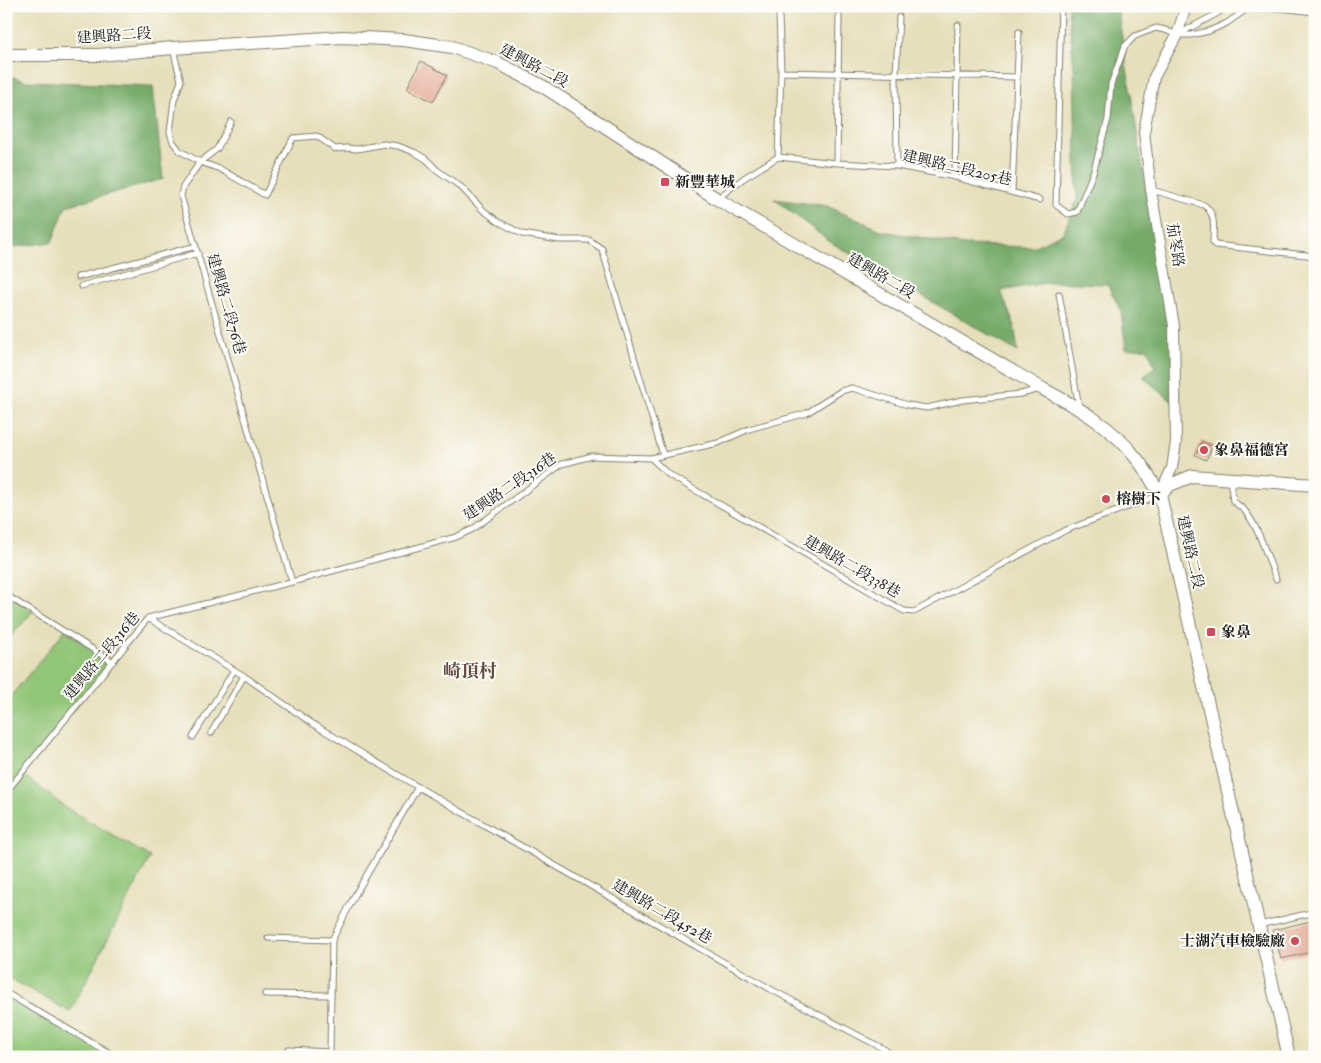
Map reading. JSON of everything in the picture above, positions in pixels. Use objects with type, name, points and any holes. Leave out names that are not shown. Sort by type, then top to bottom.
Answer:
[{"type":"street","name":"茄苳路","points":[[1160,495],[1172,468],[1176,442],[1174,326],[1151,190],[1144,132],[1154,77],[1177,35],[1186,6]]},
{"type":"street","name":"建興路二段","points":[[6,55],[99,55],[173,48],[343,37],[404,40],[452,47],[498,63],[544,86],[717,198],[1043,389],[1079,408],[1109,430],[1137,458],[1160,495],[1289,1057]]},
{"type":"street","points":[[1160,495],[1170,485],[1192,476],[1315,485]]},
{"type":"lane","points":[[1061,6],[1056,205],[1068,214],[1077,212],[1093,173],[1108,119],[1110,84],[1126,46],[1135,36],[1156,28],[1177,35],[1191,35],[1209,31],[1227,23],[1248,9],[1280,8],[1315,12]]},
{"type":"lane","points":[[1177,35],[1218,13],[1224,6]]},
{"type":"lane","points":[[717,198],[744,178],[778,157],[781,72],[779,15]]},
{"type":"lane","points":[[837,163],[839,15]]},
{"type":"lane","points":[[897,166],[896,75],[899,17]]},
{"type":"lane","points":[[955,177],[958,25]]},
{"type":"lane","points":[[1012,192],[1019,32]]},
{"type":"lane","points":[[173,48],[181,81],[174,100],[170,132],[174,142],[180,151],[200,162],[220,169],[265,195],[293,138],[317,136],[336,149],[357,149],[384,144],[398,146],[414,152],[426,160],[461,187],[483,210],[514,230],[522,234],[559,240],[589,240],[602,248],[663,455]]},
{"type":"lane","points":[[781,72],[1017,77]]},
{"type":"lane","name":"建興路二段76巷","points":[[231,122],[217,149],[200,162],[183,186],[181,196],[292,582]]},
{"type":"lane","name":"建興路二段205巷","points":[[778,157],[837,163],[897,166],[955,177],[1040,200]]},
{"type":"lane","points":[[1151,190],[1204,205],[1210,209],[1214,216],[1213,242],[1215,245],[1315,256]]},
{"type":"lane","points":[[78,277],[196,246]]},
{"type":"lane","points":[[81,286],[198,253]]},
{"type":"lane","points":[[1059,294],[1079,408]]},
{"type":"lane","name":"建興路二段316巷","points":[[6,792],[148,618],[292,582],[456,537],[473,529],[562,464],[592,456],[651,458],[718,443],[749,429],[795,418],[807,413],[841,391],[852,388],[908,405],[927,408],[962,400],[1020,394],[1043,389]]},
{"type":"lane","name":"建興路二段338巷","points":[[651,458],[669,475],[904,611],[914,612],[1066,530],[1160,495]]},
{"type":"lane","points":[[1230,479],[1233,501],[1249,516],[1276,579]]},
{"type":"lane","points":[[6,595],[114,662]]},
{"type":"lane","name":"建興路二段452巷","points":[[148,618],[244,676],[313,724],[418,787],[766,986],[884,1049],[895,1057]]},
{"type":"lane","points":[[193,737],[234,670]]},
{"type":"lane","points":[[211,733],[244,676]]},
{"type":"lane","points":[[289,1050],[330,1052],[332,940],[355,895],[418,787]]},
{"type":"lane","points":[[1259,925],[1315,912]]},
{"type":"lane","points":[[268,938],[332,940]]},
{"type":"lane","points":[[6,993],[116,1057]]},
{"type":"lane","points":[[265,994],[331,995]]},
{"type":"green space","points":[[1068,6],[1117,6],[1181,409],[1143,377],[1155,366],[1147,348],[1126,349],[1121,311],[1107,284],[1050,282],[1001,291],[1014,325],[1018,352],[830,242],[774,199],[827,206],[883,231],[964,245],[1033,247],[1063,233],[1077,200],[1074,68]]},
{"type":"green space","points":[[6,75],[26,81],[153,86],[163,179],[66,206],[52,242],[6,248]]},
{"type":"green space","points":[[6,593],[33,611],[6,642]]},
{"type":"green space","points":[[65,630],[113,662],[21,773],[65,807],[150,857],[70,1012],[6,976],[6,795],[16,780],[6,792],[6,763],[14,768],[6,762],[6,702]]},
{"type":"green space","points":[[6,992],[120,1057],[6,1057]]},
{"type":"building","points":[[421,61],[447,75],[433,102],[407,88]]},
{"type":"building","name":"象鼻福德宮","points":[[1202,441],[1213,446],[1206,460],[1195,455]]},
{"type":"building","name":"士湖汽車檢驗廠","points":[[1315,920],[1315,951],[1281,959],[1273,930]]},
{"type":"place","name":"新豐華城","points":[[665,182]]},
{"type":"place","name":"象鼻福德宮","points":[[1204,450]]},
{"type":"place","name":"榕樹下","points":[[1106,499]]},
{"type":"place","name":"象鼻","points":[[1211,632]]},
{"type":"place","name":"士湖汽車檢驗廠","points":[[1295,941]]},
{"type":"district","name":"崎頂村","points":[[470,671]]}]
